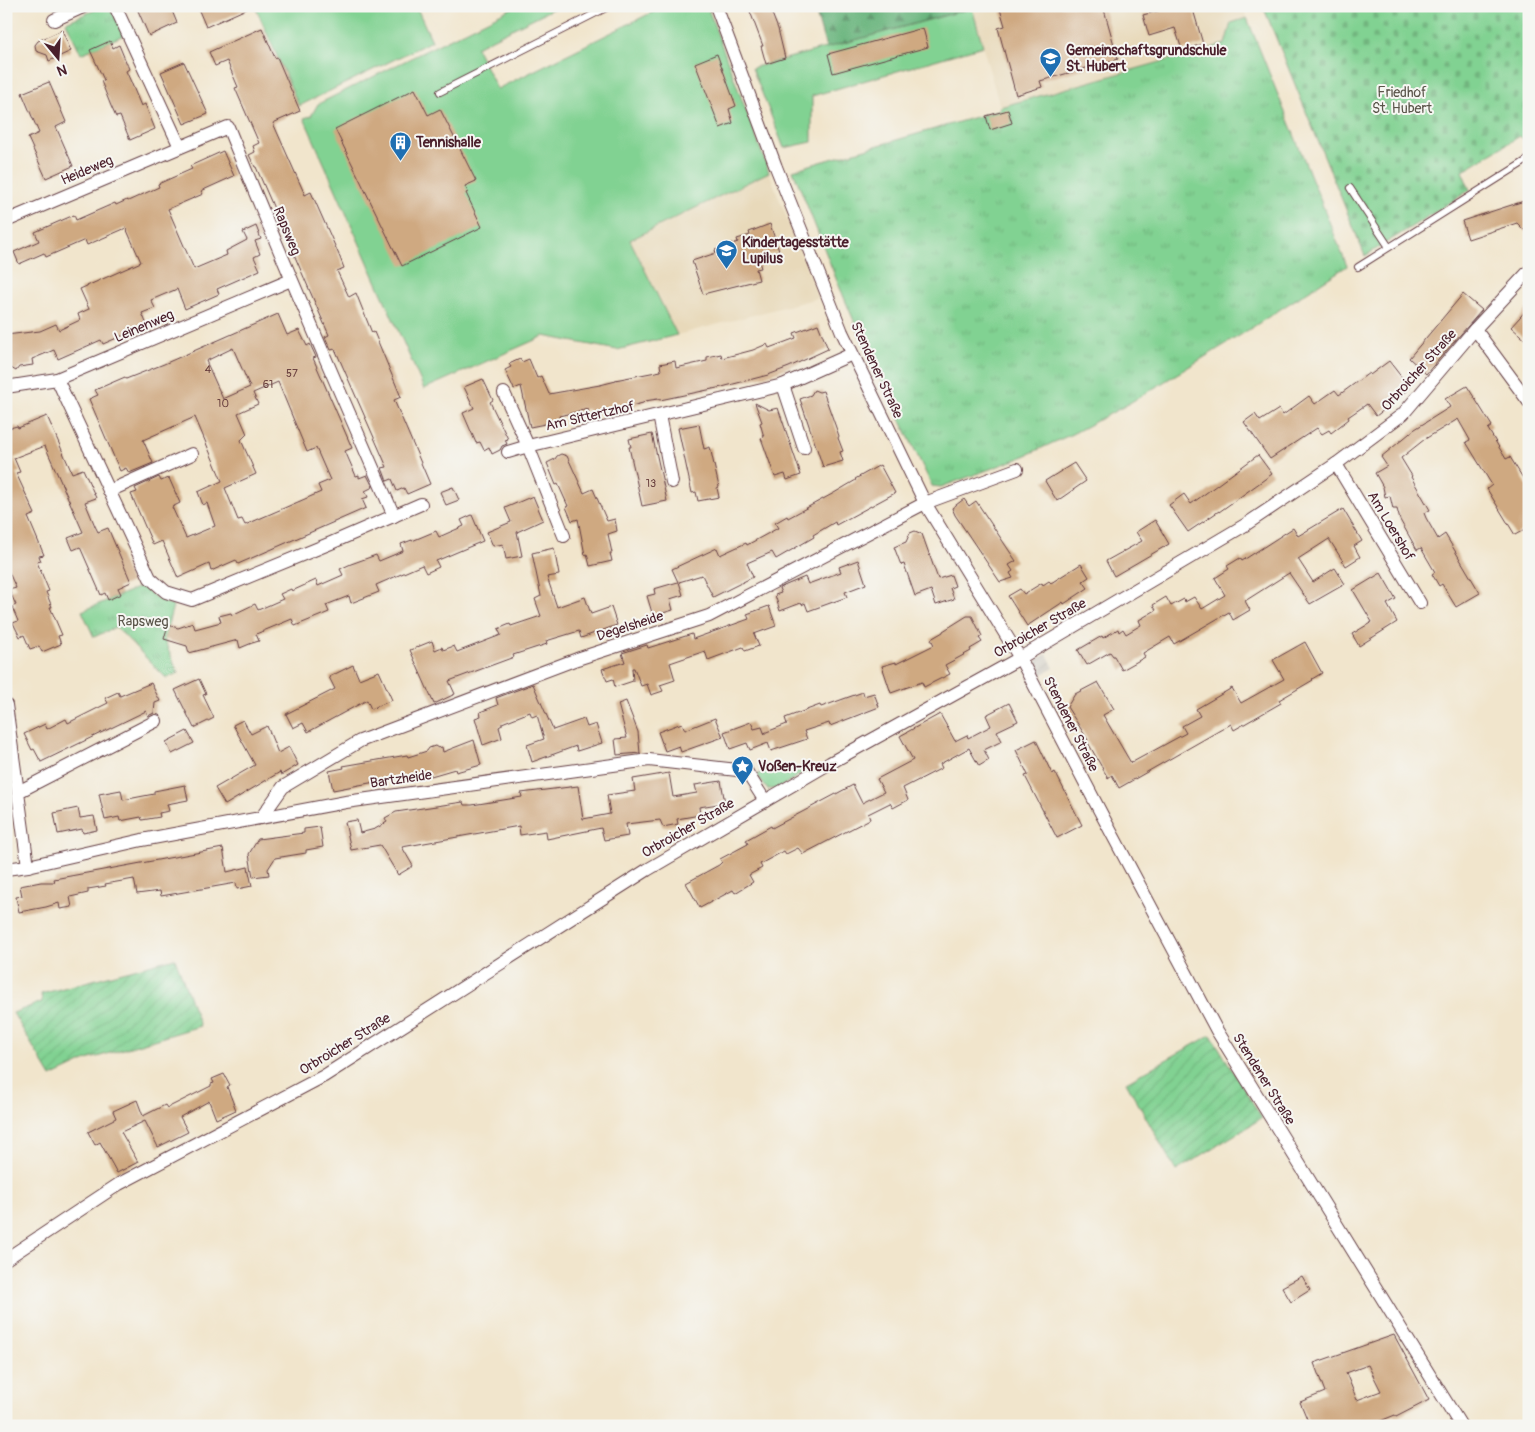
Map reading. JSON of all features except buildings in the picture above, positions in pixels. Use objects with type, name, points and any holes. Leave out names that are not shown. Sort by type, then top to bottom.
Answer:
[{"type":"street","points":[[54,20],[84,6]]},
{"type":"street","points":[[115,6],[180,147]]},
{"type":"street","name":"Stendener Straße","points":[[716,6],[776,168],[852,354],[925,503],[1020,658],[1216,1028],[1460,1426]]},
{"type":"street","name":"Heideweg","points":[[6,221],[228,127],[260,204]]},
{"type":"street","name":"Rapsweg","points":[[260,204],[291,280],[394,516]]},
{"type":"street","name":"Orbroicher Straße","points":[[6,1259],[119,1184],[324,1076],[647,870],[830,763],[1020,658],[1245,525],[1336,464],[1403,414],[1475,329],[1529,271]]},
{"type":"street","name":"Leinenweg","points":[[6,387],[57,379],[291,280]]},
{"type":"street","points":[[1475,329],[1529,402]]},
{"type":"street","name":"Am Sittertzhof","points":[[508,452],[783,385],[852,354]]},
{"type":"street","points":[[57,379],[150,578],[166,592],[192,600],[421,504]]},
{"type":"street","points":[[783,385],[804,448]]},
{"type":"street","points":[[504,393],[528,446],[564,536]]},
{"type":"street","points":[[659,415],[672,482]]},
{"type":"street","points":[[109,491],[192,454]]},
{"type":"street","name":"Am Loershof","points":[[1336,464],[1420,603]]},
{"type":"street","name":"Degelsheide","points":[[261,818],[282,787],[360,741],[577,659],[709,616],[925,503],[1017,469]]},
{"type":"street","points":[[6,705],[28,866]]},
{"type":"street","points":[[18,792],[156,722]]},
{"type":"street","name":"Bartzheide","points":[[6,869],[28,866],[142,840],[346,802],[649,760],[746,771],[765,801]]},
{"type":"lane","points":[[440,92],[610,6]]},
{"type":"lane","points":[[1358,267],[1529,159]]},
{"type":"lane","points":[[1350,188],[1389,247]]},
{"type":"shaded area","name":"Gemeinschaftsgrundschule St. Hubert","points":[[971,6],[1242,6],[1247,18],[1231,24],[1225,44],[1000,107]]},
{"type":"shaded area","name":"Kindertagesstätte Lupilus","points":[[769,172],[818,298],[677,335],[630,240]]},
{"type":"shaded area","points":[[1047,654],[1054,668],[1041,675],[1036,666],[1038,659]]},
{"type":"green space","points":[[255,6],[416,6],[432,41],[299,106]]},
{"type":"green space","points":[[516,6],[558,6],[476,47],[497,89],[665,6],[707,6],[769,172],[630,240],[677,335],[617,350],[544,336],[424,389],[304,118],[311,116],[318,104]]},
{"type":"green space","points":[[814,6],[971,6],[972,8],[826,48]]},
{"type":"green space","name":"Friedhof St. Hubert","points":[[1263,6],[1529,6],[1529,145],[1520,136],[1462,171],[1470,190],[1365,256]]},
{"type":"green space","points":[[102,7],[113,14],[124,35],[81,54],[66,22]]},
{"type":"green space","points":[[972,8],[983,46],[812,96],[812,142],[784,148],[752,68]]},
{"type":"green space","points":[[1247,18],[1347,266],[1239,336],[1123,407],[1072,434],[1020,458],[941,487],[932,486],[860,335],[793,170],[1000,110],[1000,107],[1225,44],[1231,23]]},
{"type":"green space","points":[[142,586],[156,598],[173,606],[164,639],[178,673],[166,678],[116,627],[94,637],[82,611]]},
{"type":"green space","points":[[767,768],[804,772],[777,789],[767,789],[757,775]]},
{"type":"green space","points":[[175,958],[200,1026],[87,1060],[51,1077],[13,1013],[42,1002],[41,994]]},
{"type":"green space","points":[[1211,1035],[1262,1118],[1176,1171],[1126,1082]]},
{"type":"place","name":"Gemeinschaftsgrundschule St. Hubert","points":[[1050,77]]},
{"type":"place","name":"Tennishalle","points":[[400,161]]},
{"type":"place","name":"Kindertagesstätte Lupilus","points":[[726,269]]},
{"type":"place","name":"Voßen-Kreuz","points":[[742,785]]}]
